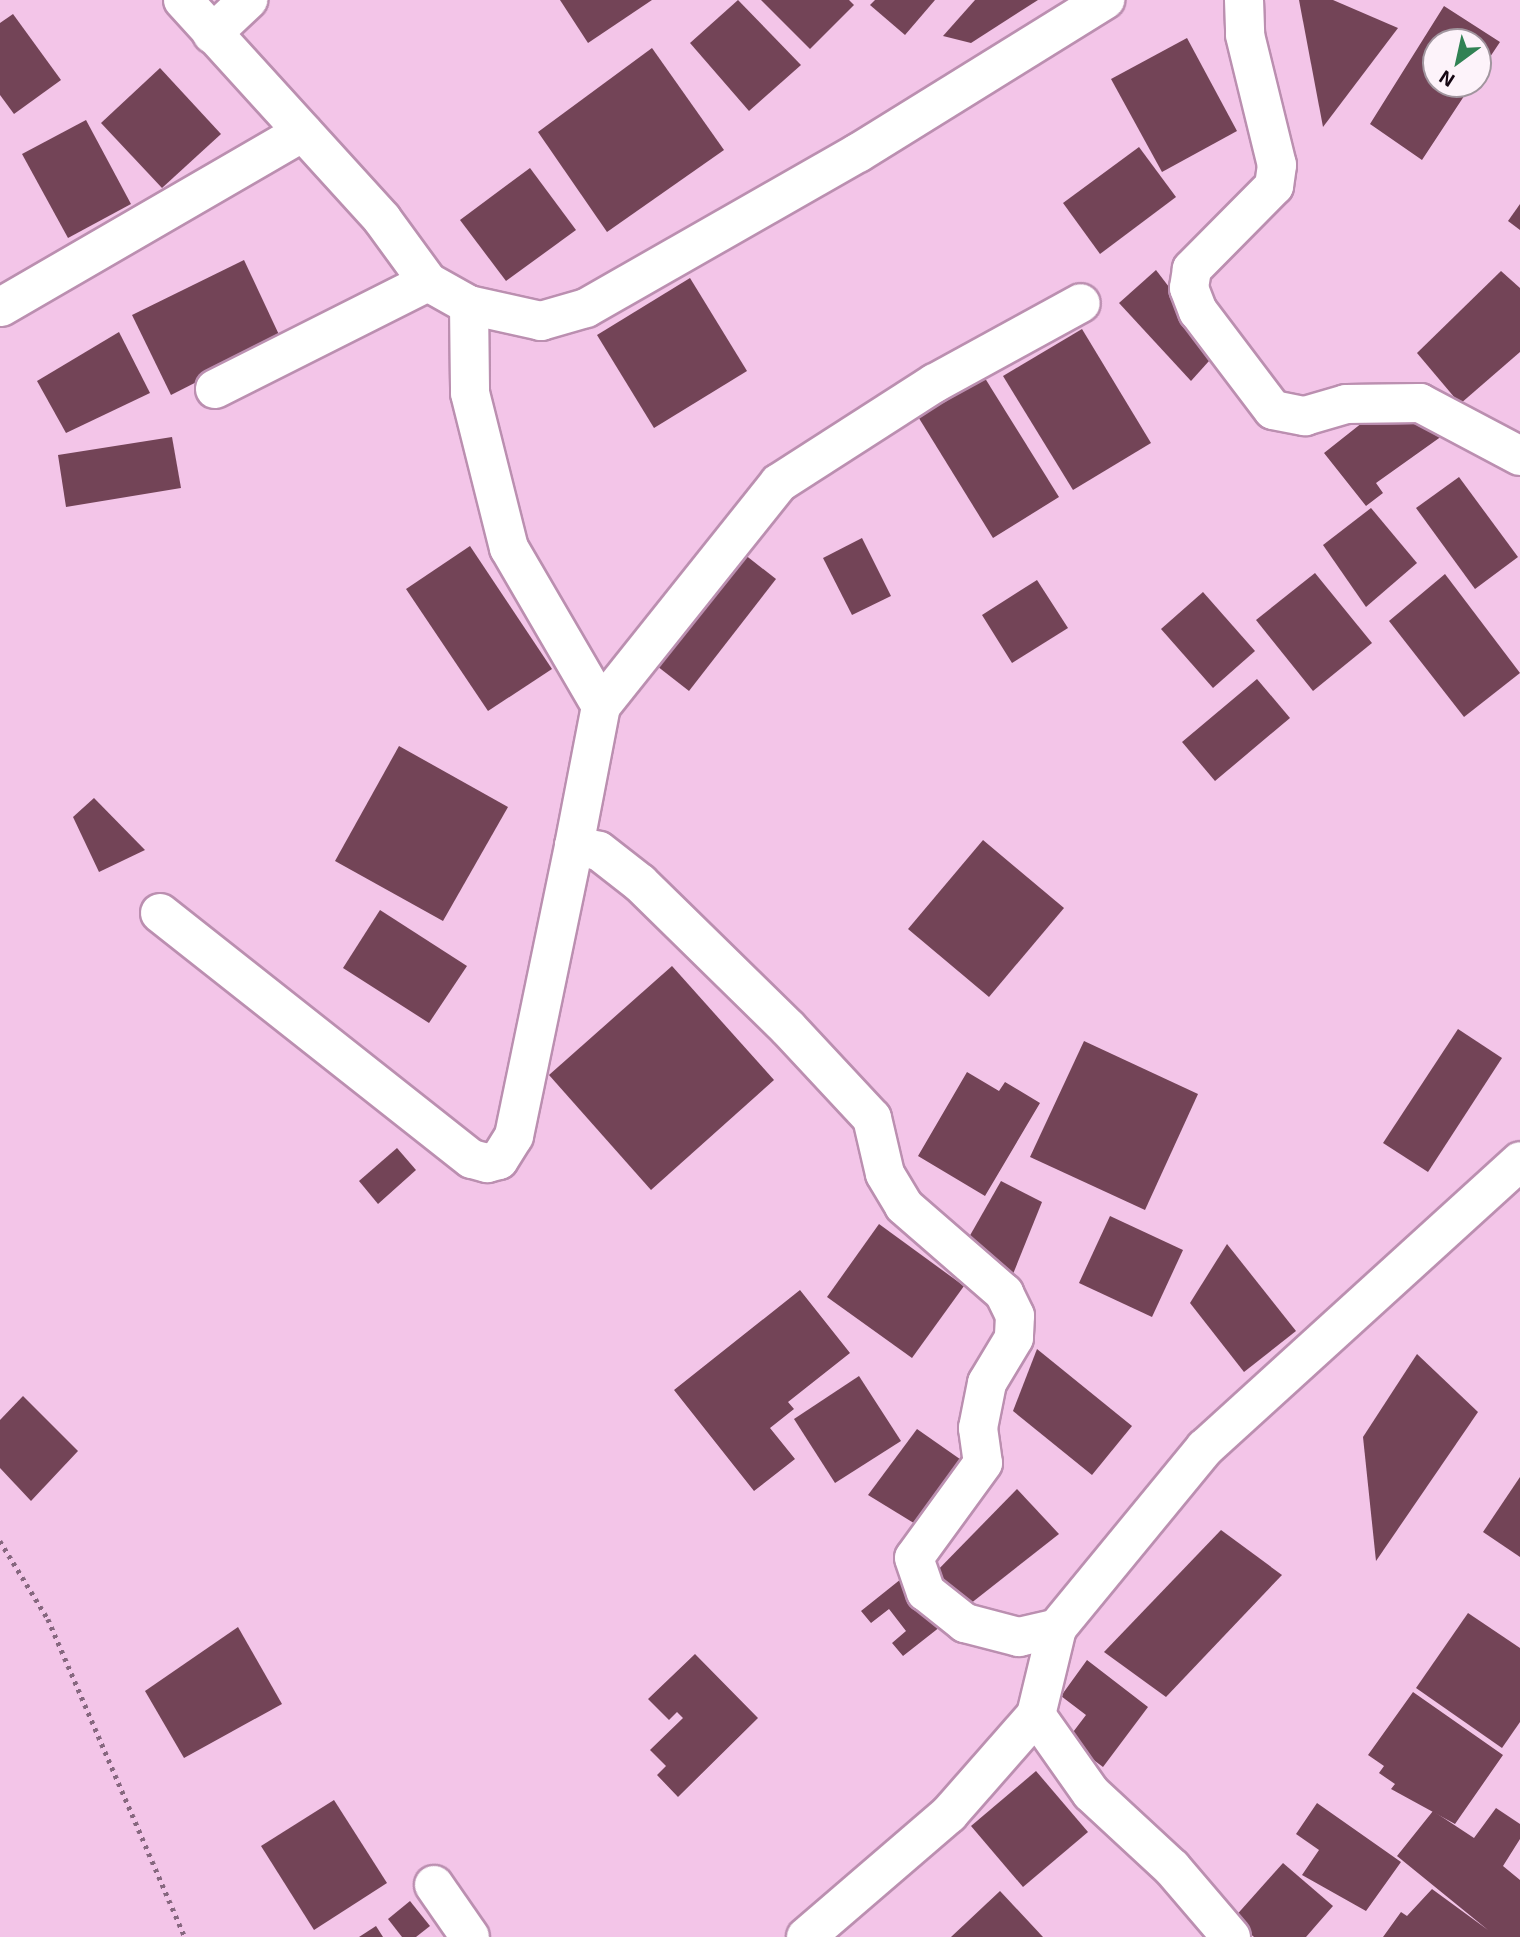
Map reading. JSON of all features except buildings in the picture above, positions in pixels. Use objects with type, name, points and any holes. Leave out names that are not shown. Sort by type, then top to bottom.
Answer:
[{"type":"street","points":[[183,0],[382,219],[428,282],[470,305],[541,321],[586,308],[1094,3]]},
{"type":"street","points":[[212,34],[248,0]]},
{"type":"street","points":[[1244,0],[1245,35],[1278,166],[1263,203],[1205,249],[1192,268],[1189,288],[1198,311],[1273,410],[1305,416],[1346,404],[1420,403],[1520,456]]},
{"type":"street","points":[[1,307],[303,132]]},
{"type":"street","points":[[215,389],[428,282]]},
{"type":"street","points":[[160,913],[472,1159],[487,1163],[499,1160],[514,1136],[601,706],[779,483],[935,383],[1081,303]]},
{"type":"street","points":[[470,305],[470,393],[509,548],[601,706]]},
{"type":"street","points":[[574,846],[599,851],[649,891],[788,1028],[872,1118],[885,1174],[904,1206],[1004,1293],[1015,1316],[1014,1338],[987,1383],[978,1428],[983,1463],[914,1558],[926,1592],[965,1623],[1019,1637],[1057,1628]]},
{"type":"street","points":[[806,1937],[949,1814],[1036,1715],[1057,1628],[1205,1448],[1520,1161]]},
{"type":"street","points":[[1036,1715],[1091,1793],[1172,1868],[1231,1937]]},
{"type":"street","points":[[434,1885],[470,1937]]},
{"type":"path","points":[[0,1541],[48,1619],[185,1937]]}]
